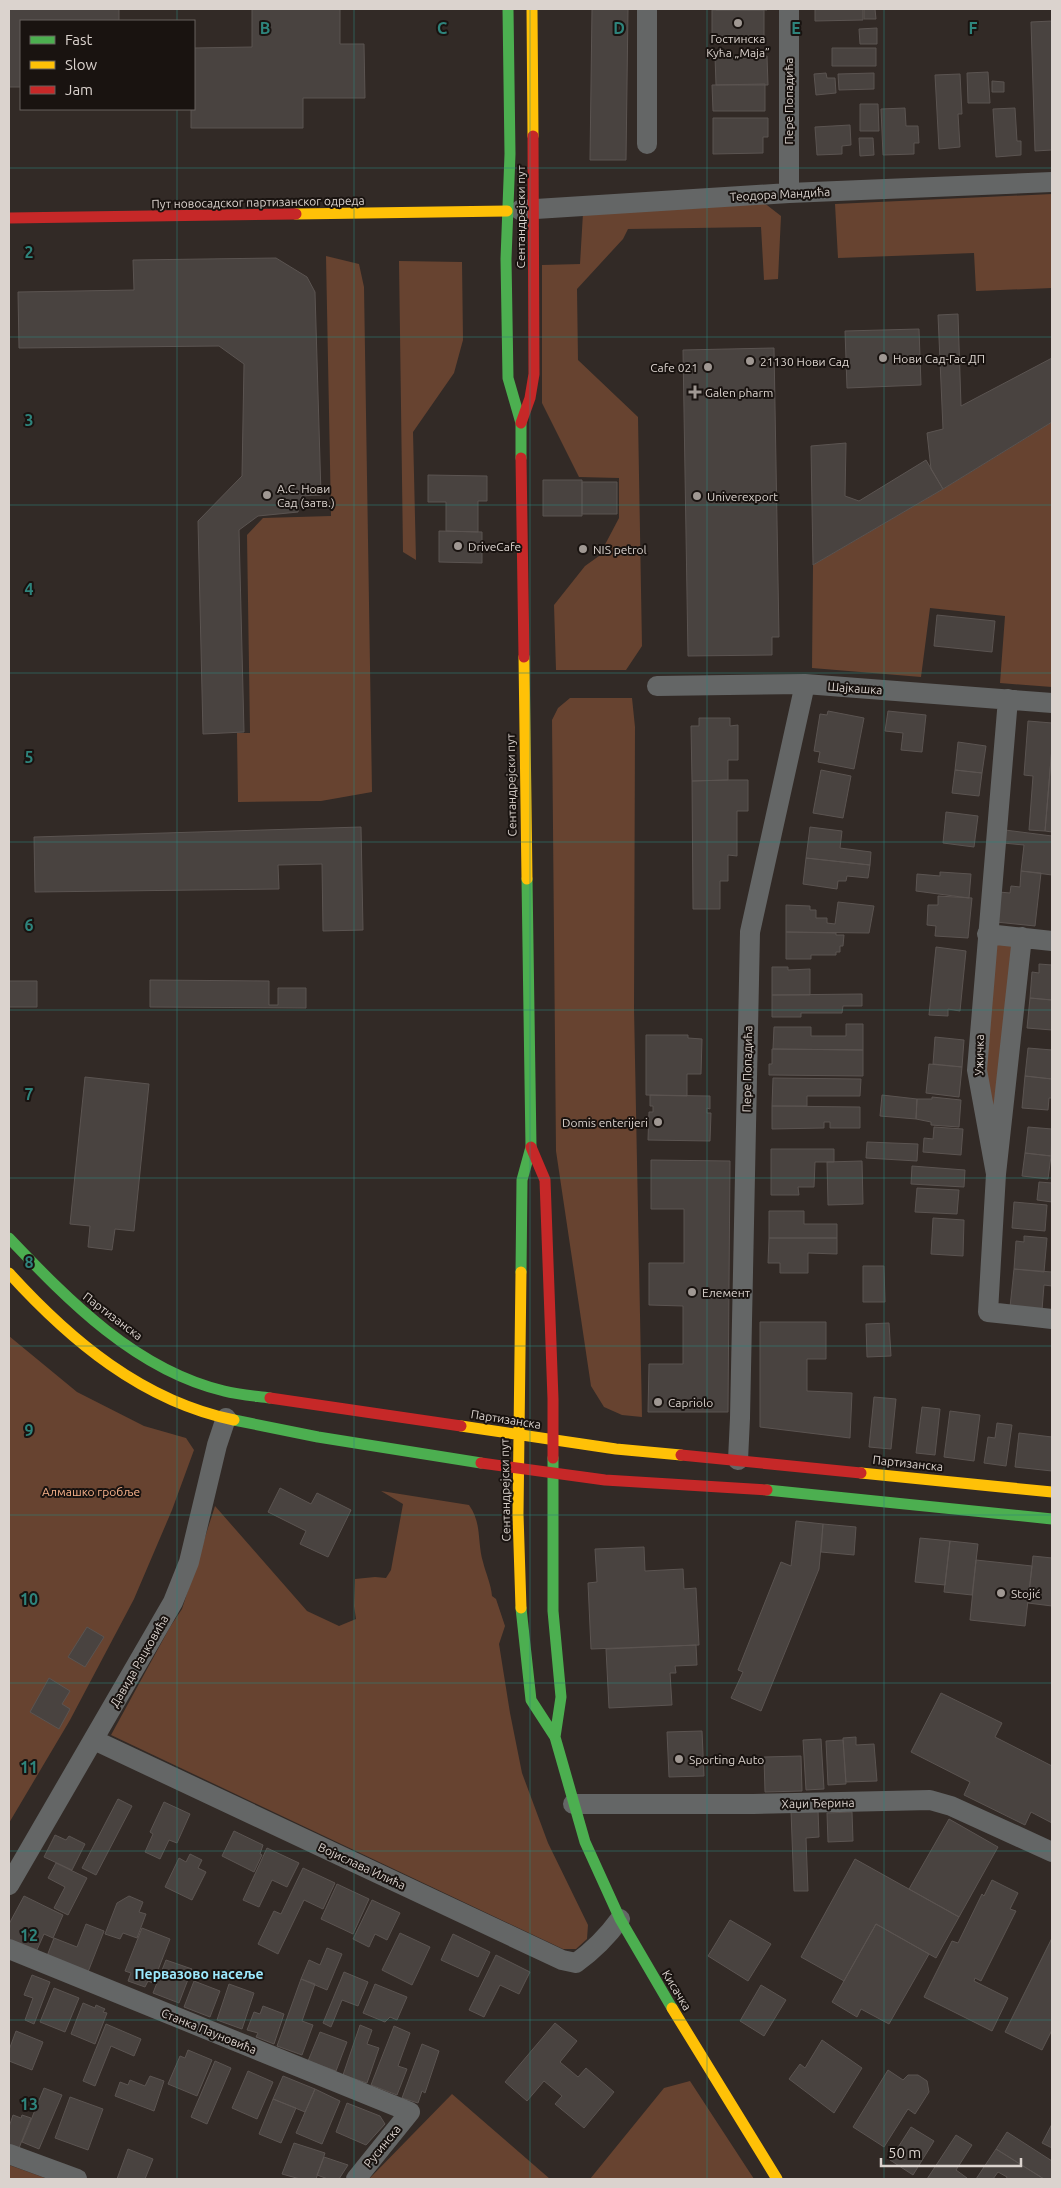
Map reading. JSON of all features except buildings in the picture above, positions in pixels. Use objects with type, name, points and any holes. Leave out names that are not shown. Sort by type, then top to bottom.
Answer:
[{"type":"main road","name":"Сентандрејски пут","points":[[508,9],[510,154],[507,211],[508,378],[521,423],[531,1147],[522,1180],[518,1434],[522,1613],[531,1700],[555,1736],[574,1804]]},
{"type":"main road","name":"Сентандрејски пут","points":[[521,423],[530,398],[534,374],[532,9]]},
{"type":"main road","name":"Пут новосадског партизанског одреда","points":[[9,218],[507,211]]},
{"type":"main road","name":"Сентандрејски пут","points":[[531,1147],[545,1180],[553,1473],[553,1611],[561,1698],[555,1736]]},
{"type":"main road","name":"Партизанска","points":[[9,1238],[70,1301],[111,1335],[148,1359],[186,1378],[224,1391],[616,1449],[1052,1492]]},
{"type":"main road","points":[[9,1273],[45,1312],[72,1336],[114,1368],[165,1397],[226,1418],[318,1437],[518,1469],[605,1480],[750,1488],[1052,1519]]},
{"type":"main road","name":"Кисачка","points":[[574,1804],[585,1842],[620,1919],[657,1984],[777,2179]]},
{"type":"street","points":[[647,9],[647,144]]},
{"type":"street","name":"Пере Попадића","points":[[789,9],[789,193]]},
{"type":"street","name":"Теодора Мандића","points":[[507,211],[789,193],[1052,182]]},
{"type":"street","name":"Пере Попадића","points":[[738,1460],[741,1398],[750,932],[805,684]]},
{"type":"street","name":"Шајкашка","points":[[657,686],[805,684],[1052,703]]},
{"type":"street","name":"Ужичка","points":[[996,1174],[977,1070],[1008,699]]},
{"type":"street","points":[[987,934],[1052,941]]},
{"type":"street","name":"Ужичка","points":[[1022,937],[996,1174],[988,1312],[1052,1319]]},
{"type":"street","name":"Давида Рацковића","points":[[9,1884],[173,1602],[189,1562],[217,1445],[226,1418]]},
{"type":"street","name":"Војислава Илића","points":[[94,1740],[562,1960],[576,1963],[589,1954],[603,1942],[620,1919]]},
{"type":"street","name":"Хаџи Ђерина","points":[[574,1804],[753,1804],[930,1800],[951,1806],[1052,1852]]},
{"type":"street","name":"Станка Пауновића","points":[[9,1949],[410,2112]]},
{"type":"street","name":"Русинска","points":[[356,2179],[410,2112]]},
{"type":"street","points":[[9,2154],[76,2179]]},
{"type":"green space","points":[[1052,194],[1052,288],[976,291],[974,253],[838,258],[835,204]]},
{"type":"green space","points":[[763,202],[781,216],[778,279],[764,280],[761,227],[628,229],[623,239],[577,289],[578,360],[638,417],[642,646],[626,670],[556,670],[554,605],[585,566],[599,556],[619,518],[619,478],[579,477],[542,403],[542,265],[580,264],[583,213]]},
{"type":"green space","points":[[326,256],[359,264],[364,287],[372,792],[321,801],[238,802],[237,733],[250,733],[247,535],[263,518],[331,516]]},
{"type":"green space","points":[[399,261],[462,262],[463,340],[454,373],[413,432],[416,560],[403,552]]},
{"type":"green space","points":[[1052,422],[1052,687],[1000,683],[1005,616],[930,608],[921,677],[812,668],[813,565],[943,489]]},
{"type":"green space","points":[[570,698],[632,698],[635,727],[634,1008],[642,1417],[622,1415],[604,1407],[591,1386],[556,1151],[552,720],[558,708]]},
{"type":"green space","points":[[993,941],[1017,943],[995,1144],[982,1070]]},
{"type":"green space","name":"Алмашко гробље","points":[[9,1336],[77,1392],[144,1426],[186,1438],[194,1450],[172,1510],[134,1599],[70,1720],[9,1823]]},
{"type":"green space","points":[[381,1491],[469,1505],[476,1519],[481,1554],[492,1596],[496,1599],[505,1626],[499,1644],[522,1773],[548,1843],[588,1925],[587,1939],[576,1949],[563,1949],[111,1735],[170,1627],[182,1609],[215,1506],[307,1611],[339,1626],[356,1619],[354,1606],[355,1579],[386,1578],[391,1570],[403,1504]]},
{"type":"green space","points":[[690,2081],[754,2179],[590,2179],[664,2088]]},
{"type":"green space","points":[[452,2094],[550,2179],[369,2179]]},
{"type":"green space","points":[[9,2165],[48,2179],[9,2179]]},
{"type":"traffic: fast","points":[[508,9],[510,154],[506,259],[508,378],[521,423],[521,458]]},
{"type":"traffic: fast","points":[[521,1272],[522,1180],[531,1147],[527,879]]},
{"type":"traffic: fast","points":[[9,1238],[80,1309],[133,1350],[162,1367],[192,1381],[230,1392],[270,1398]]},
{"type":"traffic: fast","points":[[234,1420],[318,1437],[481,1463]]},
{"type":"traffic: fast","points":[[553,1458],[553,1611],[561,1697],[555,1737]]},
{"type":"traffic: fast","points":[[767,1490],[1052,1519]]},
{"type":"traffic: fast","points":[[521,1608],[531,1700],[555,1737],[585,1842],[620,1919],[672,2008]]},
{"type":"traffic: slow","points":[[532,9],[533,136]]},
{"type":"traffic: slow","points":[[296,214],[507,211]]},
{"type":"traffic: slow","points":[[524,657],[527,879]]},
{"type":"traffic: slow","points":[[521,1272],[518,1514],[521,1608]]},
{"type":"traffic: slow","points":[[9,1273],[57,1322],[83,1344],[138,1383],[200,1411],[234,1420]]},
{"type":"traffic: slow","points":[[461,1426],[616,1449],[681,1455]]},
{"type":"traffic: slow","points":[[861,1473],[1052,1492]]},
{"type":"traffic: slow","points":[[672,2008],[777,2179]]},
{"type":"traffic: jam","points":[[521,423],[530,398],[534,374],[533,136]]},
{"type":"traffic: jam","points":[[9,218],[296,214]]},
{"type":"traffic: jam","points":[[521,458],[524,657]]},
{"type":"traffic: jam","points":[[531,1147],[545,1180],[553,1399],[553,1458]]},
{"type":"traffic: jam","points":[[270,1398],[461,1426]]},
{"type":"traffic: jam","points":[[681,1455],[861,1473]]},
{"type":"traffic: jam","points":[[481,1463],[605,1480],[767,1490]]},
{"type":"place","name":"Гостинска Кућа „Маја”","points":[[738,23]]},
{"type":"place","name":"Нови Сад-Гас ДП","points":[[883,358]]},
{"type":"place","name":"21130 Нови Сад","points":[[750,361]]},
{"type":"place","name":"Cafe 021","points":[[708,367]]},
{"type":"place","name":"Galen pharm","points":[[695,392]]},
{"type":"place","name":"А.С. Нови Сад (затв.)","points":[[267,495]]},
{"type":"place","name":"Univerexport","points":[[697,496]]},
{"type":"place","name":"DriveCafe","points":[[458,546]]},
{"type":"place","name":"NIS petrol","points":[[583,549]]},
{"type":"place","name":"Domis enterijeri","points":[[658,1122]]},
{"type":"place","name":"Елемент","points":[[692,1292]]},
{"type":"place","name":"Capriolo","points":[[658,1402]]},
{"type":"place","name":"Stojić","points":[[1001,1593]]},
{"type":"place","name":"Sporting Auto","points":[[679,1759]]},
{"type":"district","name":"Первазово насеље","points":[[199,1974]]}]
